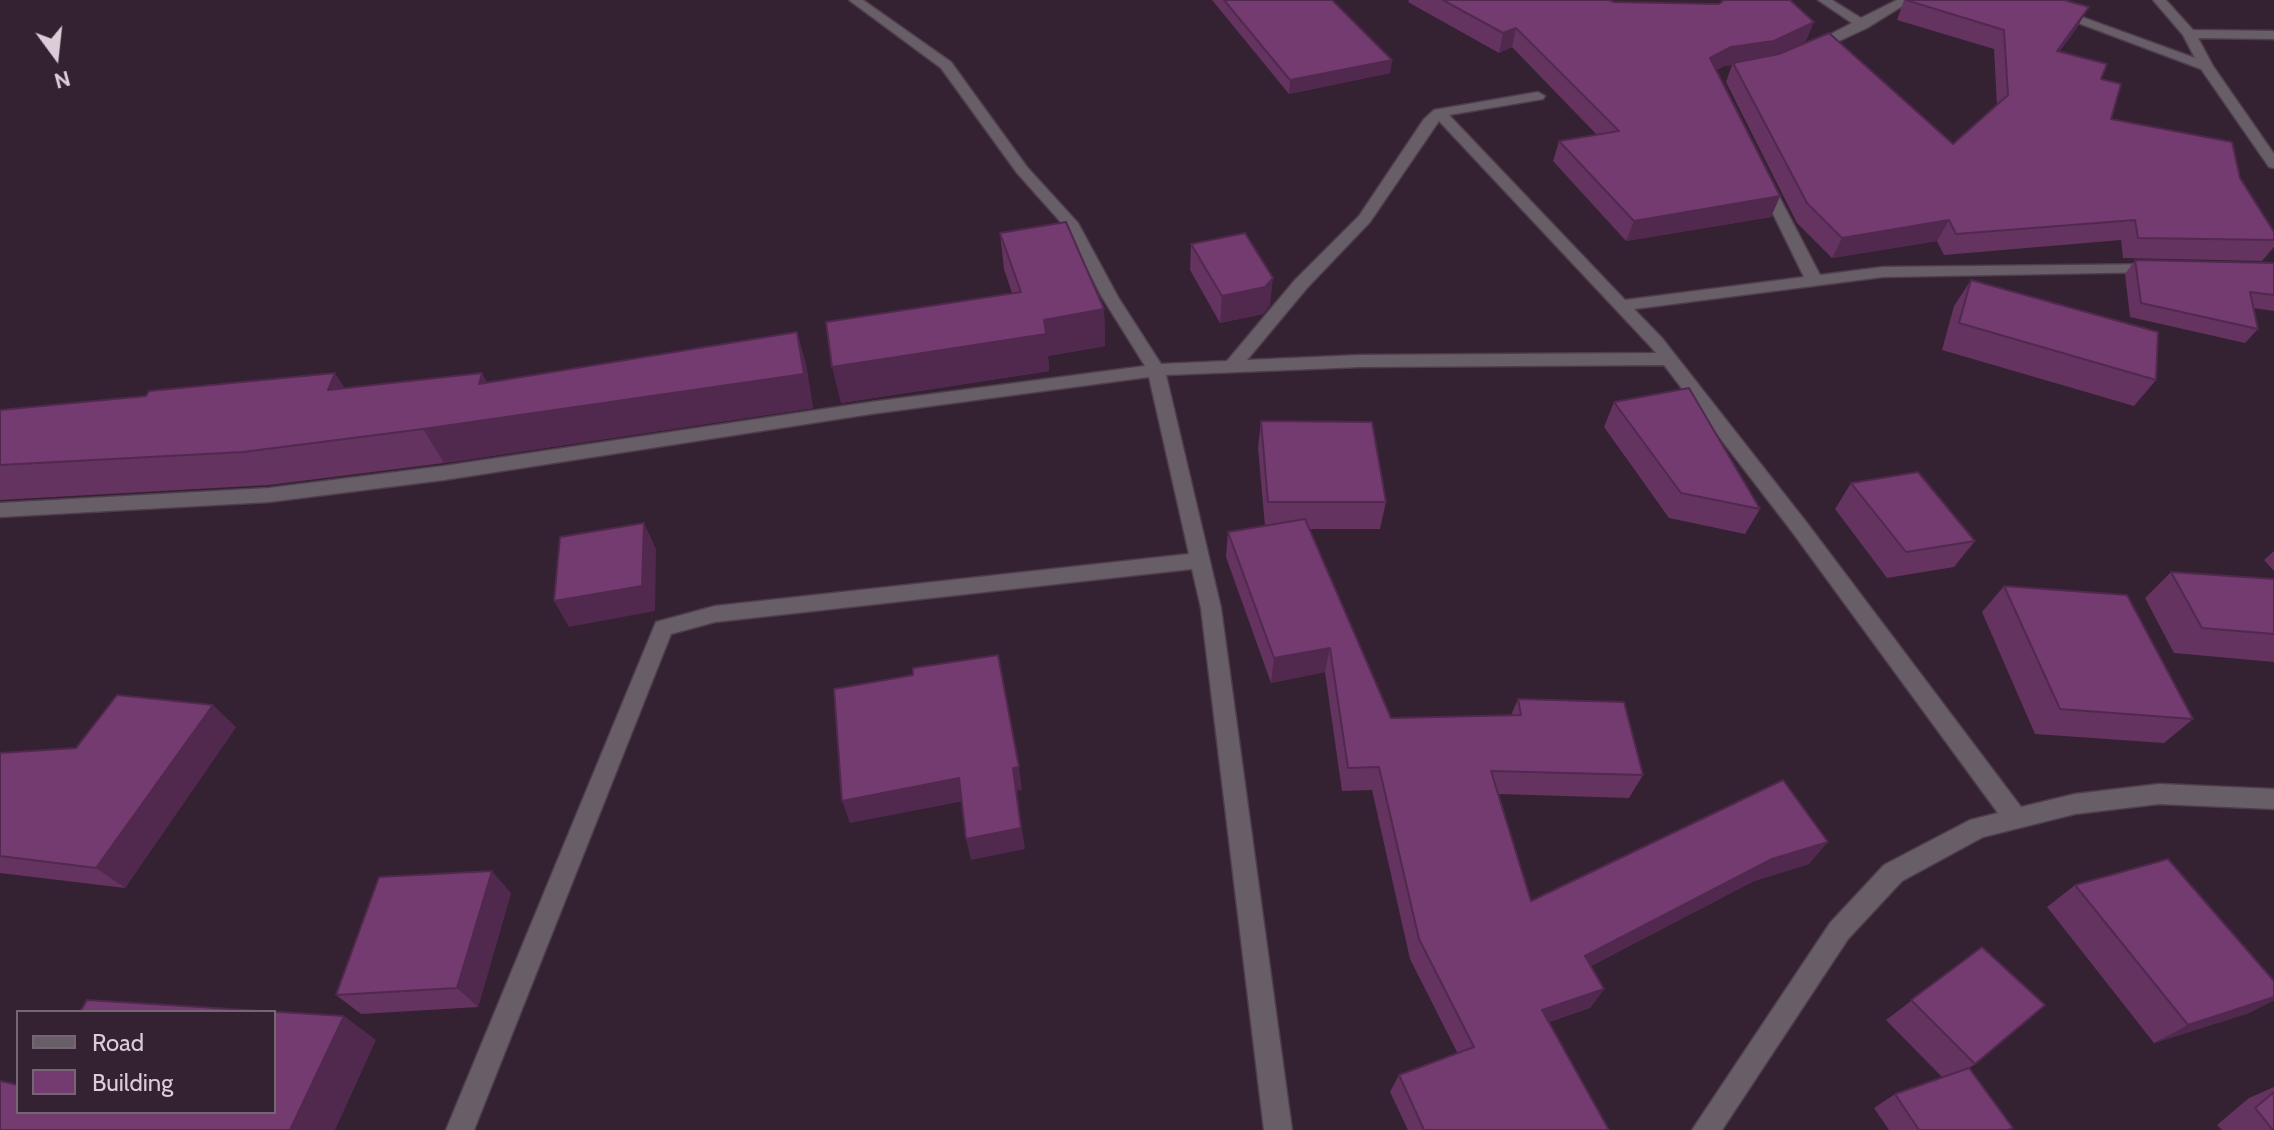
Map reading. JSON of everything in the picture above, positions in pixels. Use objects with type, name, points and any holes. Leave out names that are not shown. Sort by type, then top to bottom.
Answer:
[{"type":"street","points":[[855,0],[946,65],[1022,170],[1073,226],[1110,297],[1156,370],[1211,608],[1278,1130]]},
{"type":"street","points":[[1824,0],[1863,25]]},
{"type":"street","points":[[1801,54],[1863,25],[1906,0]]},
{"type":"street","points":[[2023,0],[2206,66]]},
{"type":"street","points":[[2159,0],[2189,34],[2206,66],[2274,164]]},
{"type":"street","points":[[2189,34],[2274,35]]},
{"type":"street","points":[[1232,367],[1301,284],[1365,219],[1414,141],[1439,113],[1538,96]]},
{"type":"street","points":[[1439,113],[1624,305],[1669,359],[1800,528],[2016,819]]},
{"type":"street","points":[[1758,168],[1815,282]]},
{"type":"street","points":[[1624,305],[1898,272],[2170,267]]},
{"type":"street","points":[[0,510],[269,495],[444,473],[871,408],[1156,370],[1361,361],[1669,359]]},
{"type":"street","points":[[460,1130],[663,628],[715,614],[1200,560]]},
{"type":"street","points":[[1706,1130],[1839,931],[1893,873],[1978,828],[2075,804],[2159,794],[2274,799]]},
{"type":"building","points":[[1224,0],[1332,0],[1392,60],[1290,80]]},
{"type":"building","points":[[1443,0],[1609,0],[1719,4],[1724,0],[1790,0],[1814,22],[1774,41],[1731,47],[1710,58],[1780,196],[1634,221],[1559,141],[1619,131],[1516,28],[1503,33]]},
{"type":"building","points":[[1906,0],[2064,0],[2089,7],[2057,51],[2107,64],[2101,79],[2121,84],[2111,119],[2232,142],[2240,178],[2274,232],[2274,240],[2138,238],[2135,220],[1956,234],[1949,220],[1842,238],[1807,203],[1733,63],[1779,54],[1829,33],[1953,144],[2008,95],[2004,30]]},
{"type":"building","points":[[1066,222],[1104,309],[1044,320],[1046,334],[832,367],[826,322],[1021,292],[1000,233]]},
{"type":"building","points":[[1245,233],[1273,278],[1265,287],[1222,296],[1191,244]]},
{"type":"building","points":[[2135,260],[2274,263],[2274,295],[2250,292],[2258,329],[2141,303]]},
{"type":"building","points":[[1971,280],[2158,332],[2156,380],[1959,323]]},
{"type":"building","points":[[797,332],[804,374],[243,452],[0,465],[0,410],[146,396],[149,391],[335,373],[328,390],[482,373],[479,384]]},
{"type":"building","points":[[1689,388],[1760,509],[1681,493],[1614,402]]},
{"type":"building","points":[[1261,421],[1372,422],[1386,502],[1268,502]]},
{"type":"building","points":[[1918,472],[1975,541],[1906,552],[1851,483]]},
{"type":"building","points":[[1305,519],[1391,718],[1521,715],[1518,699],[1624,702],[1643,775],[1491,771],[1531,901],[1783,780],[1828,842],[1772,859],[1585,956],[1604,989],[1542,1010],[1609,1130],[1424,1130],[1399,1075],[1474,1047],[1419,939],[1379,767],[1348,768],[1330,648],[1274,658],[1228,532]]},
{"type":"building","points":[[644,523],[642,586],[554,601],[560,537]]},
{"type":"building","points":[[2171,572],[2274,579],[2274,634],[2202,628]]},
{"type":"building","points":[[2004,586],[2127,595],[2193,719],[2060,709]]},
{"type":"building","points":[[998,655],[1019,767],[1013,768],[1021,828],[966,839],[959,778],[842,801],[834,689],[913,675],[913,668]]},
{"type":"building","points":[[117,695],[213,705],[96,868],[0,856],[0,753],[76,748]]},
{"type":"building","points":[[2168,859],[2274,981],[2274,997],[2188,1025],[2075,885]]},
{"type":"building","points":[[492,871],[457,988],[336,995],[379,877]]},
{"type":"building","points":[[1982,947],[2045,1005],[1975,1064],[1911,1000]]},
{"type":"building","points":[[87,1000],[248,1010],[81,1010]]},
{"type":"building","points":[[276,1012],[344,1016],[290,1130],[0,1130],[0,1081],[16,1085],[16,1114],[276,1114]]},
{"type":"building","points":[[1969,1068],[2013,1128],[1919,1130],[1895,1094]]},
{"type":"building","points":[[2274,1092],[2274,1130],[2273,1130],[2255,1108]]}]
